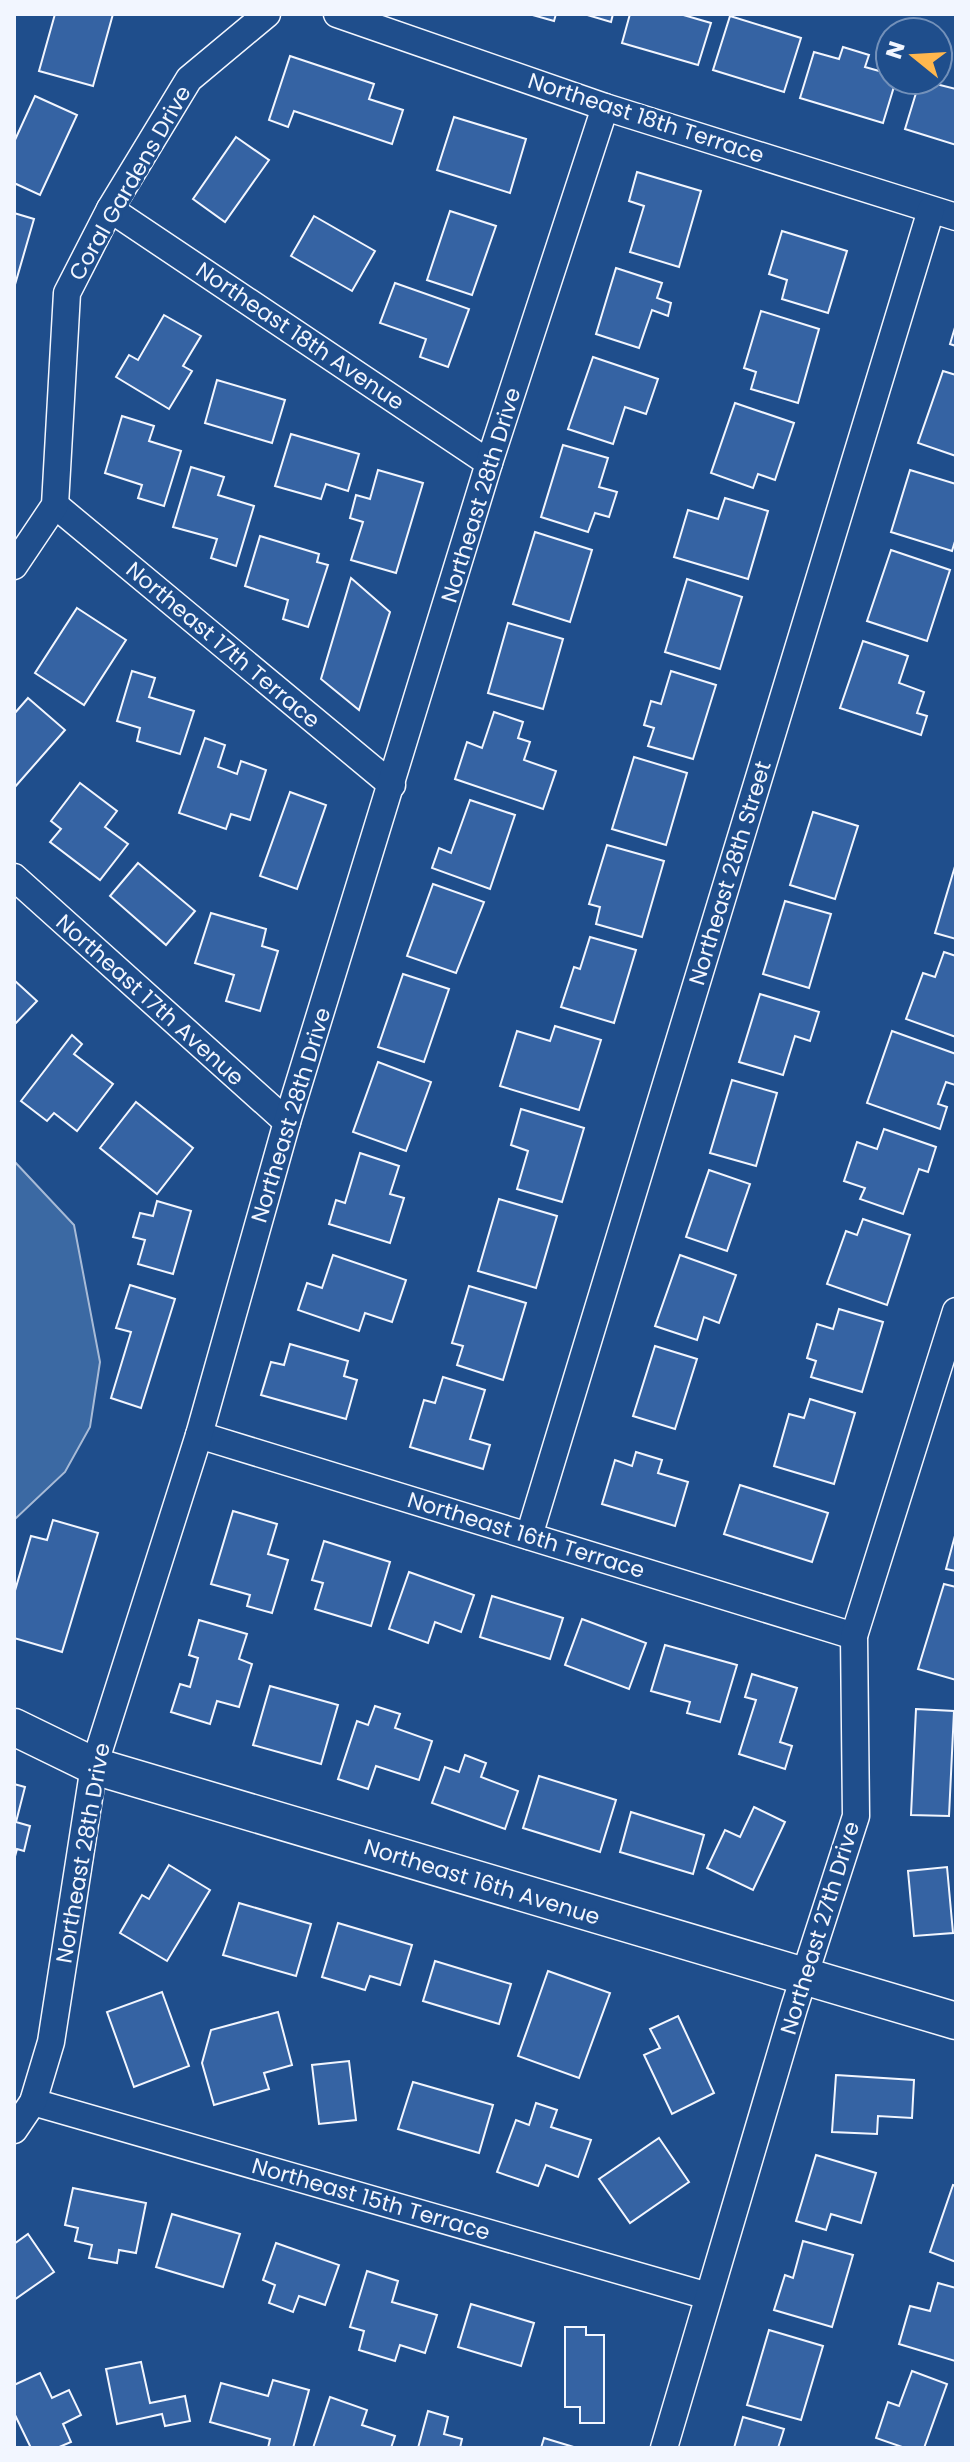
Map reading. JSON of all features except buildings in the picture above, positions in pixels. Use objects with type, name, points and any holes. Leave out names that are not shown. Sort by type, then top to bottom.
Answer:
[{"type":"street","name":"Coral Gardens Drive","points":[[55,505],[67,293],[110,209],[189,79],[267,14]]},
{"type":"street","name":"Northeast 18th Terrace","points":[[337,14],[605,107],[944,214]]},
{"type":"street","name":"Northeast 28th Drive","points":[[14,2130],[33,2102],[51,2042],[94,1766],[199,1435],[287,1122],[489,463],[605,107]]},
{"type":"street","name":"Northeast 18th Avenue","points":[[110,209],[489,463]]},
{"type":"street","name":"Northeast 28th Street","points":[[529,1536],[944,214]]},
{"type":"street","points":[[14,566],[55,505]]},
{"type":"street","name":"Northeast 17th Terrace","points":[[55,505],[392,785]]},
{"type":"street","name":"Northeast 17th Avenue","points":[[14,877],[287,1122]]},
{"type":"street","name":"Northeast 27th Drive","points":[[664,2448],[804,1978],[856,1816],[854,1636],[956,1311]]},
{"type":"street","name":"Northeast 16th Terrace","points":[[199,1435],[854,1636]]},
{"type":"street","name":"Northeast 16th Avenue","points":[[14,1727],[94,1766],[956,2021]]},
{"type":"street","name":"Northeast 15th Terrace","points":[[33,2102],[708,2296]]},
{"type":"water","points":[[14,1161],[74,1225],[100,1362],[90,1427],[65,1472],[14,1520]]}]
